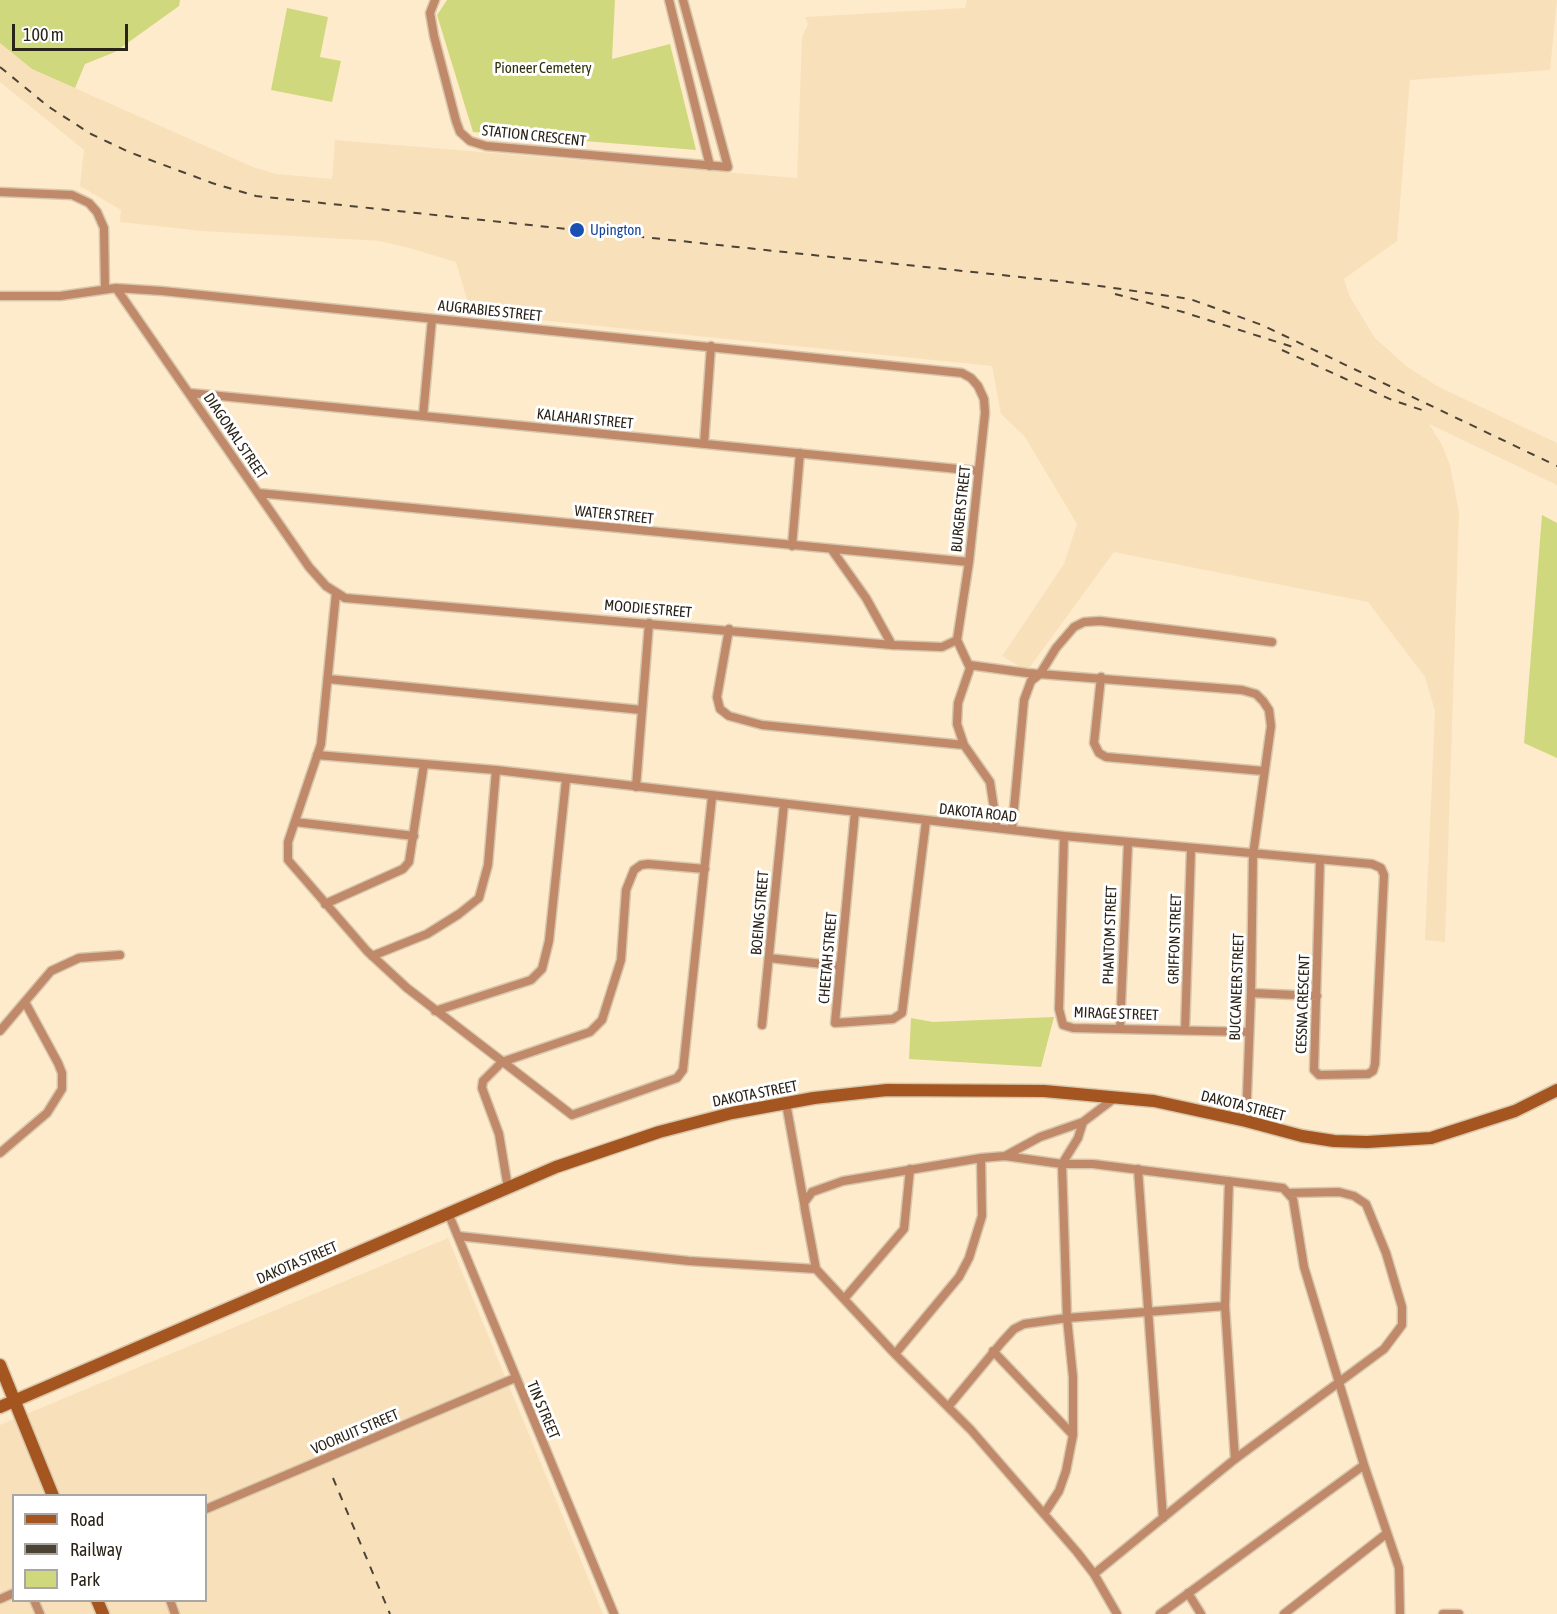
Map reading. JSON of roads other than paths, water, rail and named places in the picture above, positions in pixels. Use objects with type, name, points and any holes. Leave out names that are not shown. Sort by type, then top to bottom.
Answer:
[{"type":"street","name":"STATION CRESCENT","points":[[435,0],[430,13],[434,36],[456,121],[460,132],[470,141],[486,146],[728,167],[683,0]]},
{"type":"street","points":[[669,0],[710,166]]},
{"type":"street","points":[[0,192],[72,195],[90,203],[104,223],[105,289]]},
{"type":"street","name":"AUGRABIES STREET","points":[[0,296],[79,295],[116,288],[945,370],[962,373],[975,382]]},
{"type":"street","name":"DIAGONAL STREET","points":[[116,288],[309,567],[336,594]]},
{"type":"street","points":[[423,416],[432,319]]},
{"type":"street","points":[[704,444],[711,346]]},
{"type":"street","name":"BURGER STREET","points":[[957,640],[969,562],[985,408],[982,393],[975,382]]},
{"type":"street","name":"KALAHARI STREET","points":[[190,393],[978,471]]},
{"type":"street","points":[[792,546],[800,453]]},
{"type":"street","name":"WATER STREET","points":[[258,493],[969,562]]},
{"type":"street","points":[[832,550],[866,598],[892,645]]},
{"type":"street","points":[[336,594],[318,755],[288,842],[288,860],[372,956],[435,1011],[572,1115],[681,1075],[685,1064],[712,797]]},
{"type":"street","name":"MOODIE STREET","points":[[336,594],[364,600],[729,629],[892,645],[942,647],[957,640]]},
{"type":"street","points":[[1012,830],[1024,700],[1031,681],[1040,674],[1065,636],[1079,623],[1090,621],[1272,642]]},
{"type":"street","points":[[636,787],[649,623]]},
{"type":"street","points":[[729,629],[717,697],[720,709],[729,716],[762,725],[964,745]]},
{"type":"street","points":[[957,640],[969,664],[958,702],[957,724],[964,745],[990,782],[997,828]]},
{"type":"street","name":"BUCCANEER STREET","points":[[969,664],[1040,674],[1101,677],[1242,690],[1256,694],[1269,710],[1270,726],[1253,855],[1246,1120]]},
{"type":"street","points":[[1101,677],[1094,743],[1099,753],[1106,757],[1263,771]]},
{"type":"street","points":[[328,679],[642,710]]},
{"type":"street","name":"DAKOTA ROAD","points":[[318,755],[496,770],[712,797],[1128,843],[1372,864],[1381,868],[1384,875]]},
{"type":"street","points":[[325,904],[404,869],[409,862],[424,764]]},
{"type":"street","points":[[372,956],[427,934],[479,898],[488,865],[496,770]]},
{"type":"street","points":[[435,1011],[531,980],[542,969],[549,941],[566,780]]},
{"type":"street","name":"BOEING STREET","points":[[762,1025],[784,804]]},
{"type":"street","name":"CHEETAH STREET","points":[[855,813],[835,1023],[893,1019],[902,1012],[926,821]]},
{"type":"street","points":[[295,822],[414,836]]},
{"type":"street","name":"MIRAGE STREET","points":[[1064,836],[1060,1019],[1068,1028],[1249,1032]]},
{"type":"street","name":"PHANTOM STREET","points":[[1120,1029],[1128,843]]},
{"type":"street","name":"GRIFFON STREET","points":[[1185,1030],[1191,849]]},
{"type":"street","name":"CESSNA CRESCENT","points":[[1320,860],[1315,1073],[1357,1076],[1373,1071],[1384,875]]},
{"type":"street","points":[[508,1188],[498,1127],[482,1088],[487,1075],[502,1062],[590,1032],[602,1020],[621,960],[627,890],[634,870],[641,864],[705,870]]},
{"type":"street","points":[[0,1031],[26,1004],[42,980],[60,965],[79,958],[120,955]]},
{"type":"street","points":[[769,958],[840,966]]},
{"type":"street","points":[[1251,993],[1317,996]]},
{"type":"street","points":[[0,1153],[47,1113],[62,1089],[62,1073],[58,1063],[26,1004]]},
{"type":"street","name":"DAKOTA STREET","points":[[0,1407],[582,1157],[694,1122],[786,1103],[848,1093],[932,1089],[1044,1091],[1116,1096],[1246,1120],[1302,1136],[1334,1141],[1431,1138],[1515,1111],[1557,1090]]},
{"type":"street","points":[[1005,1156],[1040,1137],[1083,1122],[1116,1096]]},
{"type":"street","points":[[786,1103],[816,1269],[948,1407],[1044,1514],[1094,1574],[1118,1614]]},
{"type":"street","points":[[1044,1514],[1059,1491],[1066,1472],[1073,1435],[1073,1377],[1067,1318],[1062,1164],[1074,1145],[1083,1122]]},
{"type":"street","points":[[804,1203],[812,1192],[824,1186],[910,1169],[1005,1156],[1062,1164],[1092,1164],[1283,1188],[1288,1193],[1295,1209],[1304,1267],[1386,1534],[1400,1568],[1400,1614]]},
{"type":"street","points":[[895,1354],[959,1277],[969,1258],[982,1216],[981,1158]]},
{"type":"street","points":[[844,1299],[904,1229],[910,1169]]},
{"type":"street","points":[[1138,1170],[1163,1518]]},
{"type":"street","points":[[1229,1181],[1225,1305],[1235,1459]]},
{"type":"street","points":[[1094,1574],[1235,1459],[1339,1384],[1390,1343],[1402,1324],[1402,1307],[1386,1253],[1366,1204],[1354,1196],[1339,1192],[1288,1193]]},
{"type":"street","name":"TIN STREET","points":[[449,1215],[614,1614]]},
{"type":"street","points":[[458,1236],[689,1261],[816,1269]]},
{"type":"street","points":[[948,1407],[993,1351],[1018,1326],[1067,1318],[1225,1305]]},
{"type":"street","points":[[993,1351],[1073,1435]]},
{"type":"street","points":[[0,1365],[52,1494]]},
{"type":"street","name":"VOORUIT STREET","points":[[207,1509],[515,1378]]},
{"type":"street","points":[[1160,1614],[1364,1465]]},
{"type":"street","points":[[1284,1614],[1386,1534]]},
{"type":"street","points":[[1188,1593],[1201,1614]]},
{"type":"street","points":[[1443,1614],[1459,1614]]},
{"type":"railway","points":[[0,67],[49,107],[91,134],[129,152],[212,183],[256,196],[1086,284],[1190,299],[1262,325],[1557,466]]},
{"type":"railway","points":[[1115,294],[1183,312],[1293,347]]},
{"type":"railway","points":[[1282,350],[1392,400],[1428,412]]},
{"type":"railway","points":[[333,1478],[390,1614]]},
{"type":"place","name":"Upington","points":[[577,230]]},
{"type":"park label","name":"Pioneer Cemetery","points":[[543,68]]}]
